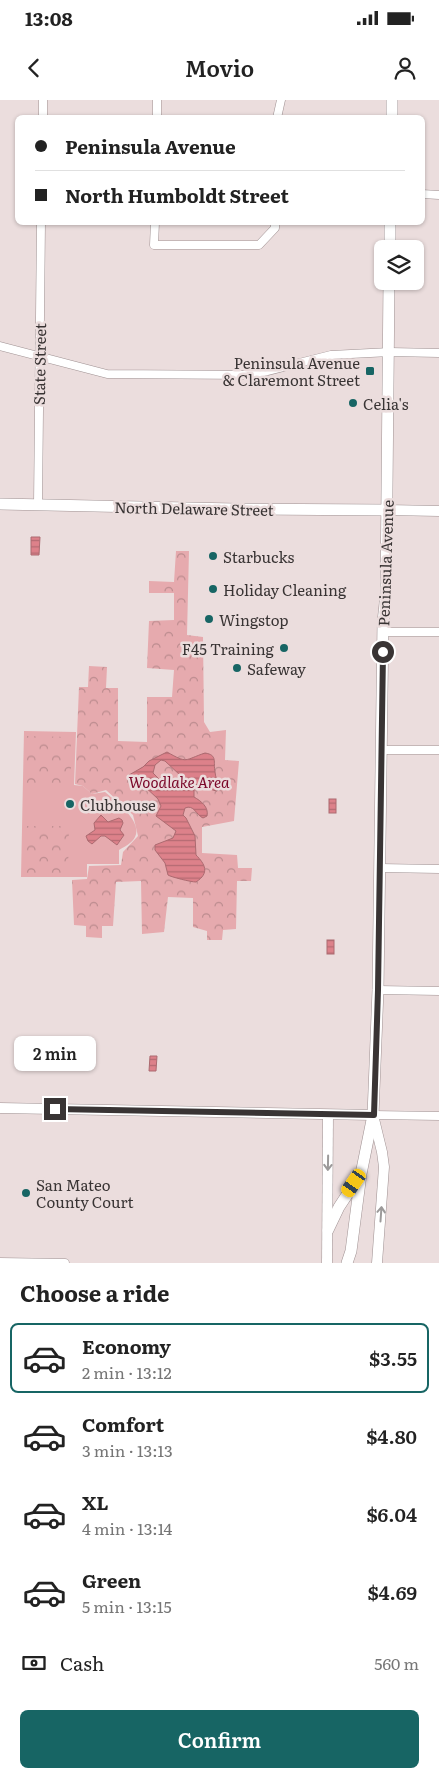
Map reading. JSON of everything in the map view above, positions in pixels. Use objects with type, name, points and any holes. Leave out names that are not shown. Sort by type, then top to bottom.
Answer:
[{"type":"main road","points":[[392,100],[392,115]]},
{"type":"main road","points":[[390,225],[390,240]]},
{"type":"main road","name":"Peninsula Avenue","points":[[347,1263],[351,1251],[361,1174],[374,1115],[378,990],[383,632],[388,510],[390,290]]},
{"type":"main road","name":"North Delaware Street","points":[[0,504],[388,510]]},
{"type":"main road","points":[[328,1230],[339,1207],[361,1174]]},
{"type":"main road","points":[[351,1251],[356,1263]]},
{"type":"street","points":[[43,100],[43,115]]},
{"type":"street","points":[[157,100],[157,115]]},
{"type":"street","points":[[278,115],[281,100]]},
{"type":"street","points":[[425,194],[439,195]]},
{"type":"street","name":"State Street","points":[[38,505],[42,225]]},
{"type":"street","points":[[155,225],[154,245],[259,245],[275,228],[276,225]]},
{"type":"street","points":[[0,346],[107,374],[252,375],[331,355],[390,352],[439,353]]},
{"type":"street","points":[[388,510],[439,511]]},
{"type":"street","points":[[383,632],[439,632]]},
{"type":"street","points":[[382,750],[439,750]]},
{"type":"street","points":[[380,868],[439,869]]},
{"type":"street","points":[[378,990],[439,991]]},
{"type":"street","points":[[0,1108],[439,1116]]},
{"type":"street","points":[[327,1263],[328,1115]]},
{"type":"street","name":"Peninsula Avenue","points":[[374,1115],[384,1167],[377,1263]]},
{"type":"street","points":[[0,1262],[65,1263]]},
{"type":"green space","name":"Woodlake Area","points":[[176,551],[189,551],[187,635],[203,637],[204,722],[210,732],[226,730],[225,760],[239,761],[234,821],[202,827],[202,853],[237,855],[238,868],[252,868],[251,881],[237,881],[236,929],[223,930],[222,940],[207,940],[207,931],[193,927],[193,898],[168,897],[164,932],[142,934],[141,881],[116,882],[113,926],[102,926],[102,938],[86,937],[86,926],[74,925],[72,880],[87,879],[89,866],[121,865],[123,852],[138,836],[133,815],[106,790],[92,794],[83,786],[75,784],[79,687],[88,687],[89,666],[107,667],[106,688],[118,688],[118,741],[147,742],[147,697],[172,697],[174,670],[147,668],[149,621],[174,620],[174,593],[149,593],[149,581],[174,582]]},
{"type":"green space","name":"Clubhouse","points":[[24,731],[76,732],[74,785],[83,786],[92,794],[105,792],[127,812],[135,824],[134,839],[119,850],[119,864],[87,864],[87,877],[21,877]]},
{"type":"green space","points":[[25,736],[71,737],[71,786],[25,785]]},
{"type":"green space","points":[[25,826],[69,826],[68,874],[24,874]]},
{"type":"shaded area","points":[[31,537],[40,537],[39,555],[31,555]]},
{"type":"shaded area","points":[[167,752],[186,760],[205,753],[213,757],[215,774],[220,788],[217,791],[200,786],[194,790],[194,797],[206,807],[207,816],[201,817],[191,807],[185,808],[183,815],[195,836],[196,855],[205,869],[203,875],[196,882],[168,875],[165,863],[155,850],[155,845],[173,838],[176,831],[156,816],[161,806],[158,799],[141,783],[133,783],[128,778],[129,775],[149,761]],"holes":[[[161,760],[165,761],[181,776],[181,780],[175,786],[166,786],[153,773],[155,765]]]},
{"type":"shaded area","points":[[329,799],[336,799],[336,813],[329,813]]},
{"type":"shaded area","points":[[101,815],[108,822],[119,818],[122,820],[123,823],[120,830],[124,835],[117,845],[105,836],[101,836],[92,844],[88,841],[86,836],[95,830],[94,823]]},
{"type":"shaded area","points":[[327,940],[334,940],[334,954],[327,954]]},
{"type":"shaded area","points":[[24,1055],[32,1055],[32,1069],[24,1069]]},
{"type":"shaded area","points":[[150,1056],[157,1056],[156,1071],[149,1071]]},
{"type":"place","name":"Peninsula Avenue & Claremont Street","points":[[370,371]]},
{"type":"place","name":"Celia's","points":[[353,403]]},
{"type":"place","name":"Starbucks","points":[[213,556]]},
{"type":"place","name":"Holiday Cleaning","points":[[213,589]]},
{"type":"place","name":"Wingstop","points":[[209,619]]},
{"type":"place","name":"F45 Training","points":[[284,648]]},
{"type":"place","name":"Safeway","points":[[237,668]]},
{"type":"place","name":"Clubhouse","points":[[70,804]]},
{"type":"place","name":"San Mateo County Court","points":[[26,1193]]},
{"type":"route","points":[[55,1109],[374,1115],[378,990],[383,652]]}]
